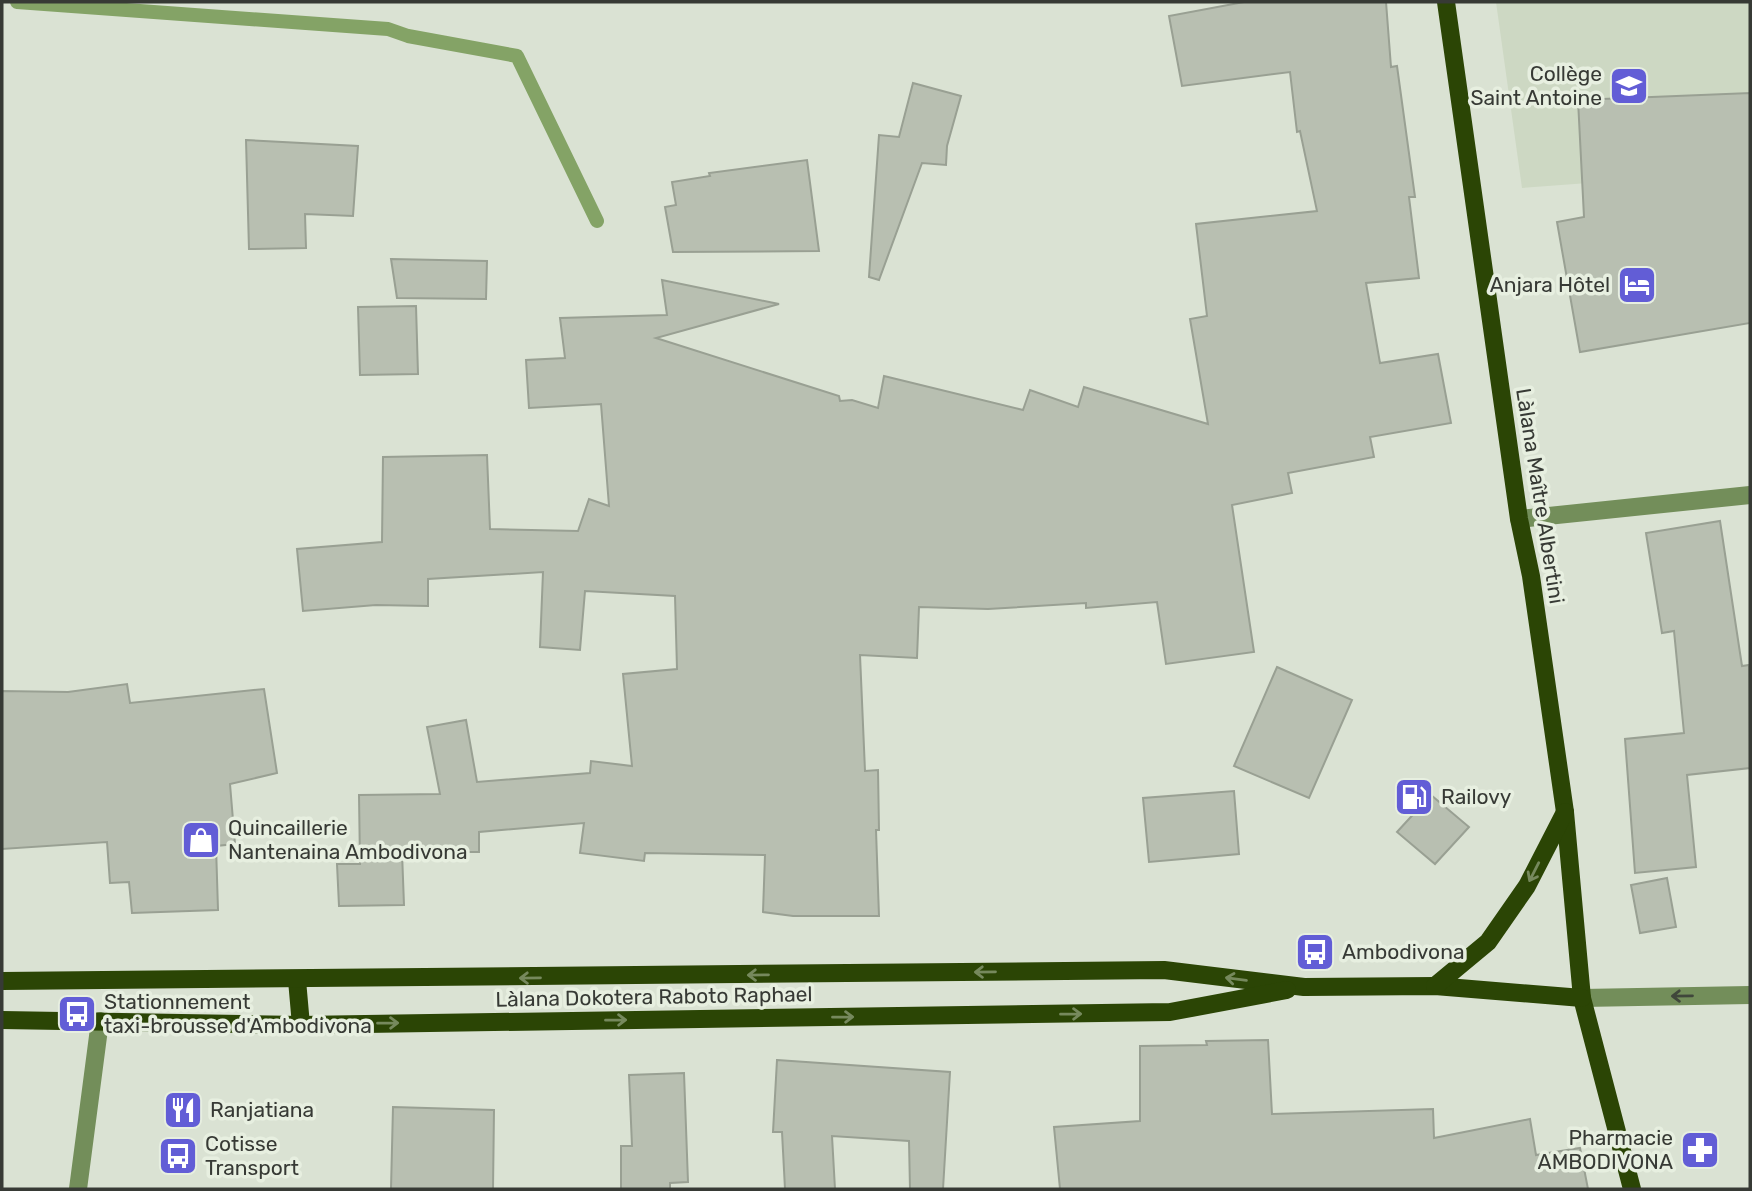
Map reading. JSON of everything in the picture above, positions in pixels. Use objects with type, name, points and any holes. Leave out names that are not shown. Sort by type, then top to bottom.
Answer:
[{"type":"main road","name":"Làlana Maître Albertini","points":[[1446,2],[1518,519],[1531,576],[1565,812],[1582,998],[1632,1189]]},
{"type":"main road","points":[[1435,986],[1488,942],[1527,886],[1565,812]]},
{"type":"main road","name":"Làlana Dokotera Raboto Raphael","points":[[2,981],[1164,970],[1304,987],[1435,986],[1582,998]]},
{"type":"main road","points":[[297,980],[301,1025]]},
{"type":"main road","name":"Làlana Dokotera Raboto Raphael","points":[[2,1020],[301,1025],[1170,1012],[1304,987]]},
{"type":"street","points":[[1518,519],[1750,495]]},
{"type":"street","points":[[1582,998],[1750,995]]},
{"type":"street","points":[[78,1189],[100,1021]]},
{"type":"shaded area","name":"Collège Saint Antoine","points":[[1496,2],[1750,2],[1750,171],[1522,188]]},
{"type":"building","points":[[1244,2],[1386,2],[1391,67],[1397,66],[1415,197],[1409,197],[1419,278],[1366,283],[1380,363],[1438,354],[1451,423],[1370,437],[1374,457],[1288,473],[1292,493],[1232,505],[1254,652],[1166,664],[1157,602],[1086,608],[1086,603],[988,609],[919,607],[917,658],[860,655],[865,771],[878,770],[879,830],[876,830],[879,916],[793,916],[763,912],[765,855],[645,853],[644,861],[580,853],[584,823],[479,832],[479,852],[402,852],[404,905],[339,906],[337,864],[360,864],[359,795],[440,794],[427,727],[466,720],[477,782],[590,773],[591,761],[632,766],[623,674],[677,669],[675,596],[585,591],[580,650],[540,647],[543,572],[428,579],[428,606],[376,605],[303,611],[297,549],[382,542],[383,457],[487,455],[490,529],[578,531],[589,499],[609,506],[601,404],[529,408],[526,360],[565,358],[560,318],[667,315],[662,280],[779,304],[656,338],[839,396],[840,401],[852,400],[878,408],[884,376],[1023,410],[1030,390],[1078,407],[1084,387],[1208,424],[1190,319],[1207,316],[1196,224],[1317,211],[1300,131],[1297,132],[1290,72],[1182,86],[1169,16]]},
{"type":"building","points":[[913,83],[961,96],[947,146],[946,165],[922,163],[879,280],[869,277],[879,135],[899,137]]},
{"type":"building","points":[[1750,93],[1750,323],[1580,352],[1557,222],[1584,217],[1578,100]]},
{"type":"building","points":[[246,140],[358,146],[353,216],[305,214],[306,248],[249,249]]},
{"type":"building","points":[[807,160],[819,251],[673,252],[665,207],[676,205],[672,182],[710,176],[709,173]]},
{"type":"building","points":[[391,259],[487,261],[486,299],[397,298]]},
{"type":"building","points":[[416,306],[418,374],[360,375],[358,307]]},
{"type":"building","points":[[1720,521],[1742,666],[1749,665],[1750,768],[1687,775],[1696,867],[1635,873],[1625,739],[1684,733],[1674,631],[1662,633],[1646,533]]},
{"type":"building","points":[[1277,667],[1352,700],[1309,798],[1234,766]]},
{"type":"building","points":[[127,684],[130,703],[264,689],[277,773],[230,784],[235,844],[216,846],[218,910],[132,913],[129,882],[110,883],[107,842],[2,849],[2,691],[68,692]]},
{"type":"building","points":[[1234,791],[1239,854],[1149,862],[1143,798]]},
{"type":"building","points":[[1431,795],[1469,827],[1435,864],[1397,832]]},
{"type":"building","points":[[1667,878],[1676,927],[1640,933],[1631,885]]},
{"type":"building","points":[[1268,1040],[1272,1114],[1433,1109],[1434,1138],[1530,1119],[1536,1155],[1580,1148],[1588,1189],[1060,1189],[1054,1127],[1140,1121],[1140,1046],[1207,1045],[1206,1041]]},
{"type":"building","points":[[777,1060],[950,1072],[943,1189],[910,1189],[909,1141],[832,1136],[835,1189],[785,1189],[782,1132],[773,1132]]},
{"type":"building","points":[[684,1073],[688,1182],[670,1183],[670,1189],[621,1189],[621,1146],[632,1146],[629,1075]]},
{"type":"building","points":[[393,1107],[494,1110],[493,1189],[391,1189]]},
{"type":"waterway","points":[[17,2],[388,29],[408,36],[517,56],[597,221]]},
{"type":"place","name":"Collège Saint Antoine","points":[[1629,86]]},
{"type":"place","name":"Anjara Hôtel","points":[[1637,285]]},
{"type":"place","name":"Railovy","points":[[1414,797]]},
{"type":"place","name":"Quincaillerie Nantenaina Ambodivona","points":[[201,840]]},
{"type":"place","name":"Ambodivona","points":[[1315,952]]},
{"type":"place","name":"Stationnement taxi-brousse d'Ambodivona","points":[[77,1014]]},
{"type":"place","name":"Ranjatiana","points":[[183,1110]]},
{"type":"place","name":"Pharmacie AMBODIVONA","points":[[1700,1150]]},
{"type":"place","name":"Cotisse Transport","points":[[178,1156]]}]
